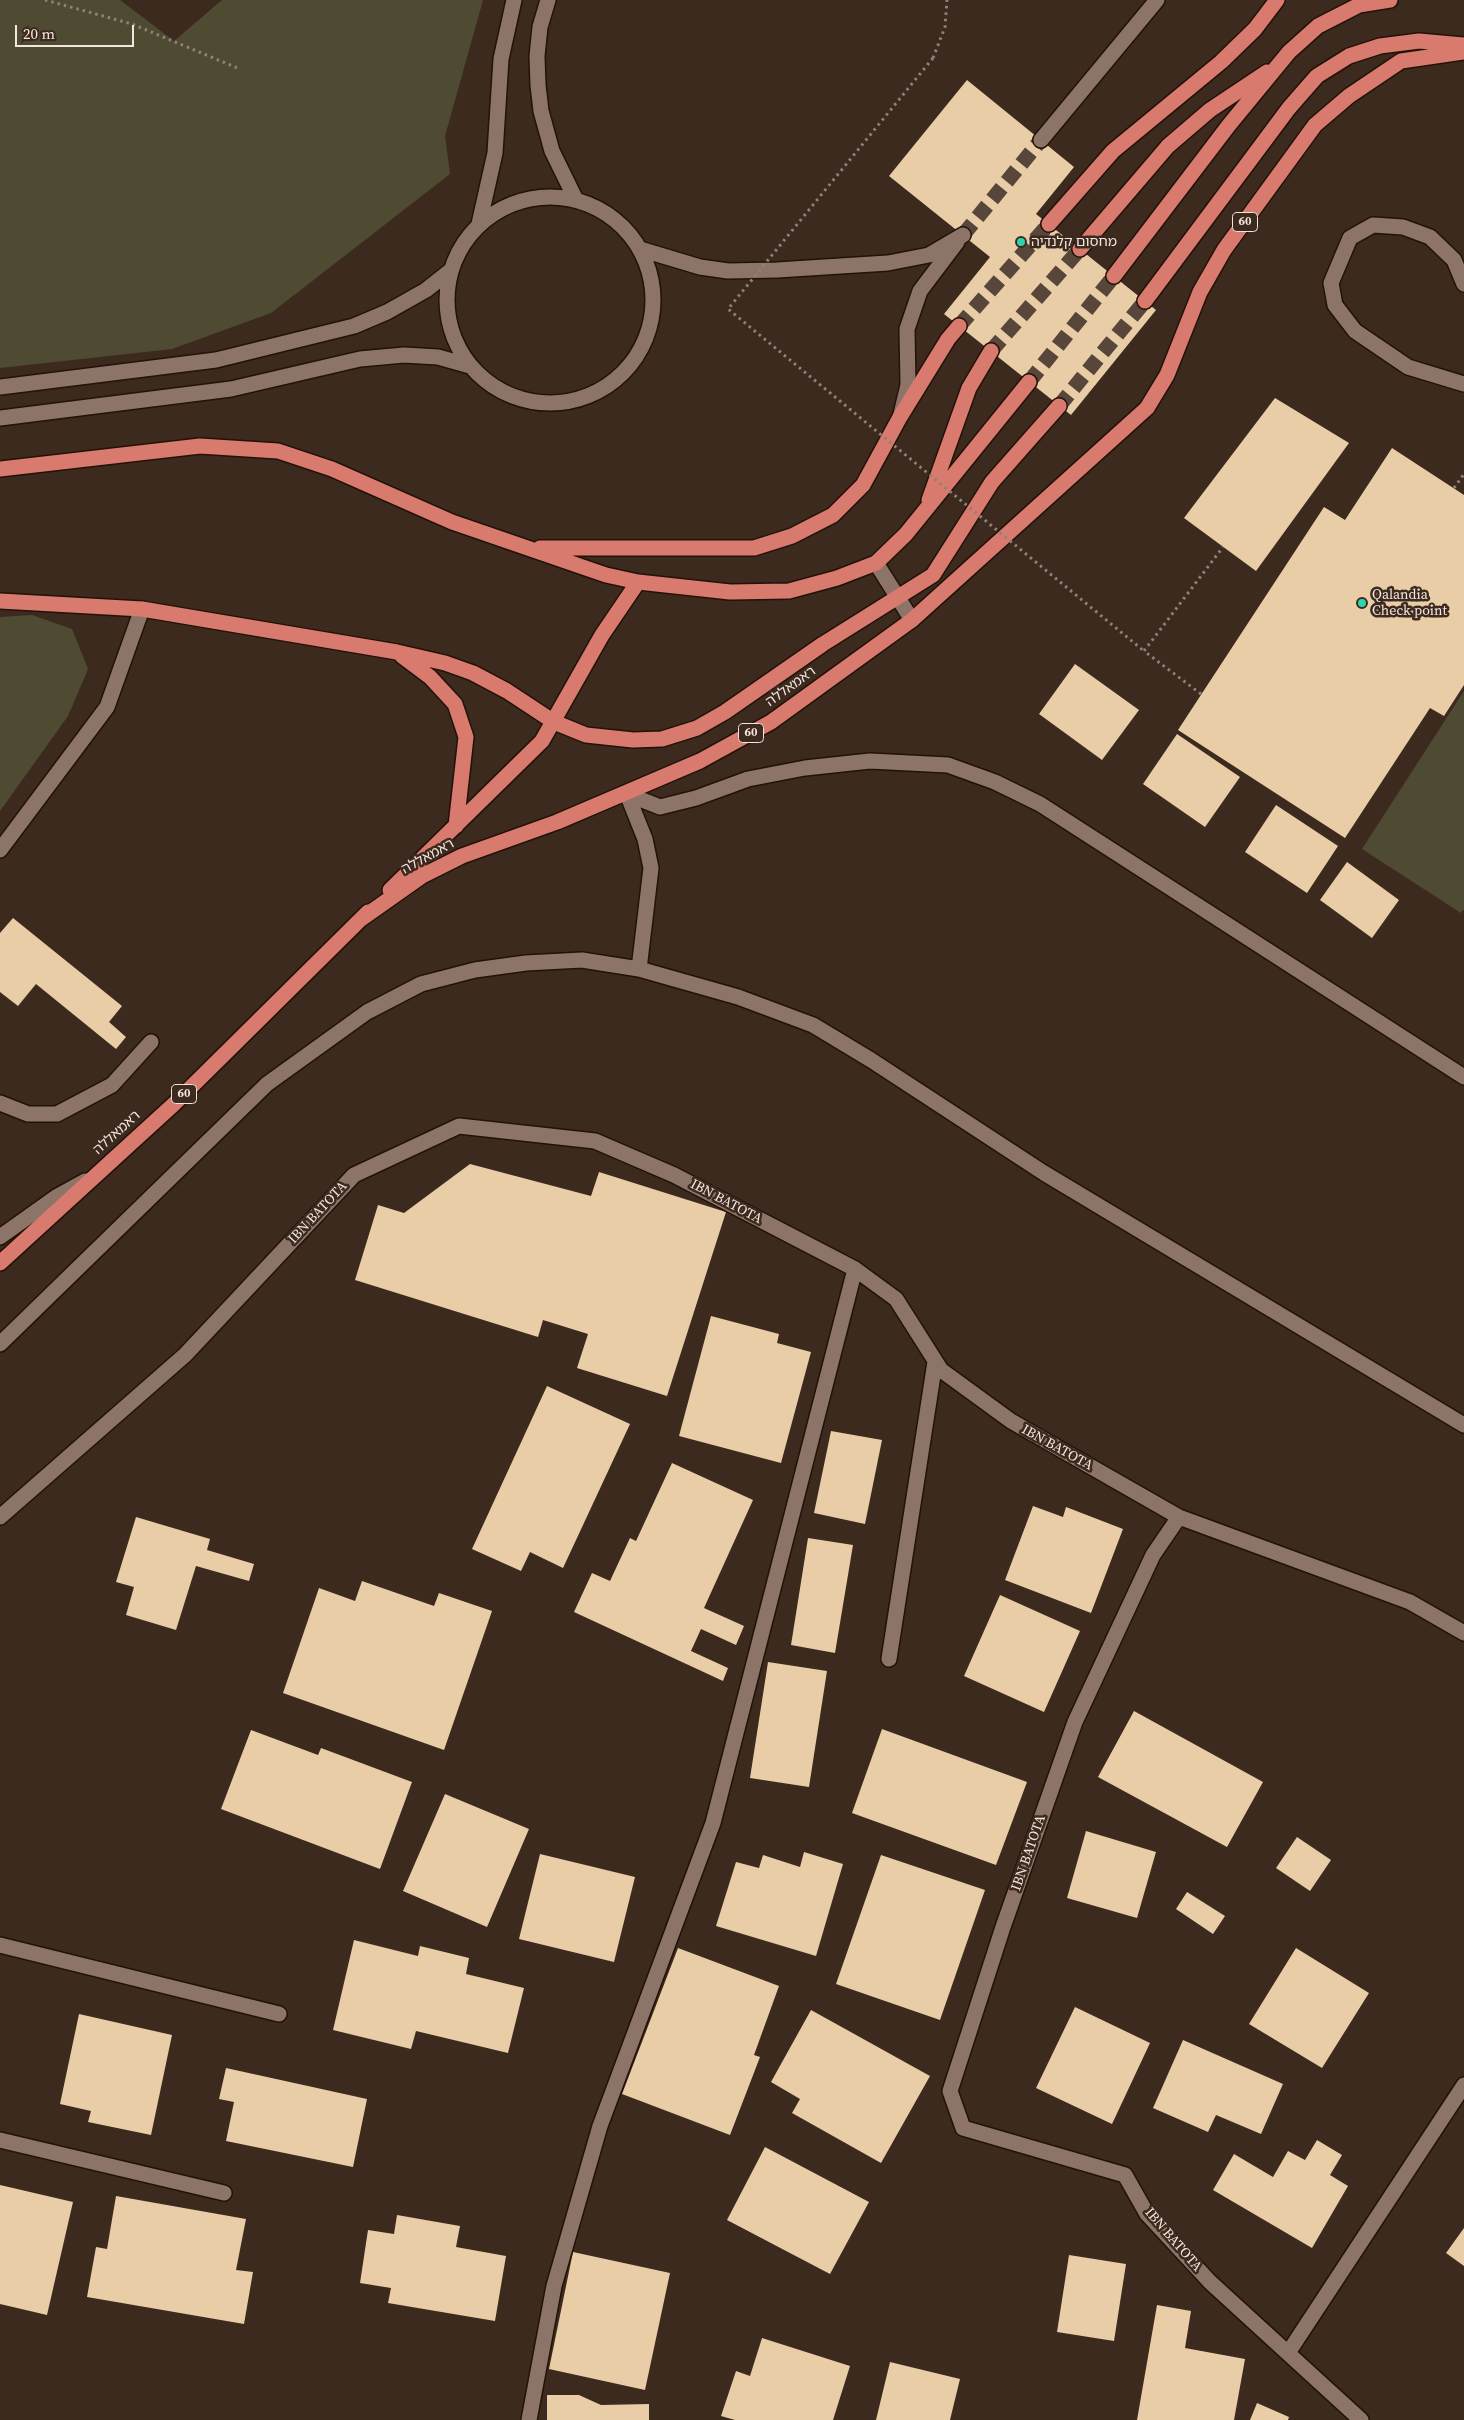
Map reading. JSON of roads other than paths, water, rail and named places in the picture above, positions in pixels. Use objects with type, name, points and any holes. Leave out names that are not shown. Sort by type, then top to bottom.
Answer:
[{"type":"highway","points":[[1049,224],[1113,151],[1221,62],[1255,29],[1277,0]]},
{"type":"highway","points":[[1114,276],[1229,125],[1281,63],[1318,26],[1359,5],[1390,0]]},
{"type":"highway","name":"60","points":[[1145,301],[1289,108],[1317,76],[1349,56],[1380,46],[1420,41],[1464,45]]},
{"type":"highway","name":"ראמאללה","points":[[361,919],[422,876],[462,856],[557,822],[627,794],[700,761],[771,722],[912,620],[1146,408],[1167,375],[1200,292],[1224,250],[1315,125],[1348,96],[1401,61],[1464,52]]},
{"type":"highway","points":[[1080,249],[1168,146],[1210,110],[1281,63]]},
{"type":"highway","points":[[528,548],[754,548],[792,536],[833,515],[863,485],[900,417],[948,339],[959,326]]},
{"type":"highway","points":[[925,510],[969,388],[991,351]]},
{"type":"highway","points":[[0,469],[200,446],[278,451],[332,468],[452,522],[606,575],[638,582],[730,592],[789,591],[837,578],[876,563],[906,534],[1029,382]]},
{"type":"highway","name":"60","points":[[638,582],[602,635],[554,722],[586,735],[633,740],[662,738],[697,728],[725,712],[823,644],[933,574],[992,482],[1059,406]]},
{"type":"highway","points":[[0,601],[142,608],[397,652],[445,663],[473,673],[506,691],[554,722]]},
{"type":"highway","points":[[397,652],[430,676],[455,704],[466,737],[456,826]]},
{"type":"highway","name":"ראמאללה","points":[[0,1263],[174,1104],[542,741],[554,722]]},
{"type":"street","points":[[479,224],[494,153],[501,59],[514,0]]},
{"type":"street","points":[[548,0],[540,27],[537,56],[541,111],[552,151],[576,200]]},
{"type":"street","points":[[1041,140],[1157,0]]},
{"type":"street","points":[[550,196],[576,200],[602,210],[624,227],[640,249],[651,278],[653,308],[646,338],[631,365],[609,385],[582,399],[551,404],[521,400],[493,387],[470,366],[456,345],[448,322],[446,296],[450,271],[466,238],[479,224],[500,209],[525,199],[550,196]]},
{"type":"street","points":[[1464,284],[1454,260],[1430,236],[1403,227],[1373,226],[1350,238],[1331,283],[1335,305],[1355,331],[1408,367],[1464,384]]},
{"type":"street","points":[[640,249],[700,267],[728,271],[777,270],[888,262],[930,255],[963,235],[920,291],[906,329],[908,385],[900,417]]},
{"type":"street","points":[[0,387],[216,360],[354,326],[387,312],[426,290],[450,271]]},
{"type":"street","points":[[0,418],[231,389],[360,359],[404,355],[438,357],[470,366]]},
{"type":"street","points":[[876,563],[912,620]]},
{"type":"street","points":[[0,850],[107,707],[126,660],[142,608]]},
{"type":"street","points":[[627,794],[660,808],[696,798],[748,779],[804,768],[870,761],[948,764],[995,782],[1040,804],[1464,1077]]},
{"type":"street","points":[[627,794],[645,839],[651,868],[639,969]]},
{"type":"street","points":[[0,1344],[267,1084],[367,1012],[422,984],[475,970],[526,963],[582,960],[639,969],[738,997],[812,1025],[871,1060],[1044,1173],[1464,1425]]},
{"type":"street","points":[[0,1102],[28,1114],[57,1114],[112,1085],[151,1042]]},
{"type":"street","name":"IBN BATOTA","points":[[0,1517],[185,1355],[354,1175],[459,1126],[595,1141],[674,1175],[855,1269],[896,1299],[941,1370],[1010,1421],[1179,1516],[1153,1555],[1075,1722],[1004,1927],[950,2092],[963,2128],[1125,2175],[1148,2214],[1203,2275],[1361,2420]]},
{"type":"street","points":[[0,1237],[20,1221],[93,1176]]},
{"type":"street","points":[[0,1222],[20,1221]]},
{"type":"street","points":[[529,2420],[554,2286],[600,2126],[713,1823],[855,1269]]},
{"type":"street","points":[[889,1659],[935,1362]]},
{"type":"street","points":[[1179,1516],[1410,1602],[1464,1633]]},
{"type":"street","points":[[0,1945],[279,2014]]},
{"type":"street","points":[[1288,2353],[1464,2084]]},
{"type":"street","points":[[0,2140],[224,2193]]},
{"type":"tunnel","points":[[963,235],[1041,140]]},
{"type":"tunnel","points":[[959,326],[1049,224]]},
{"type":"tunnel","points":[[991,351],[1080,249]]},
{"type":"tunnel","points":[[1029,382],[1114,276]]},
{"type":"tunnel","points":[[1059,406],[1145,301]]},
{"type":"place","name":"מחסום קלנדיה","points":[[1021,242]]},
{"type":"place","name":"Qalandia Check point","points":[[1362,603]]}]
